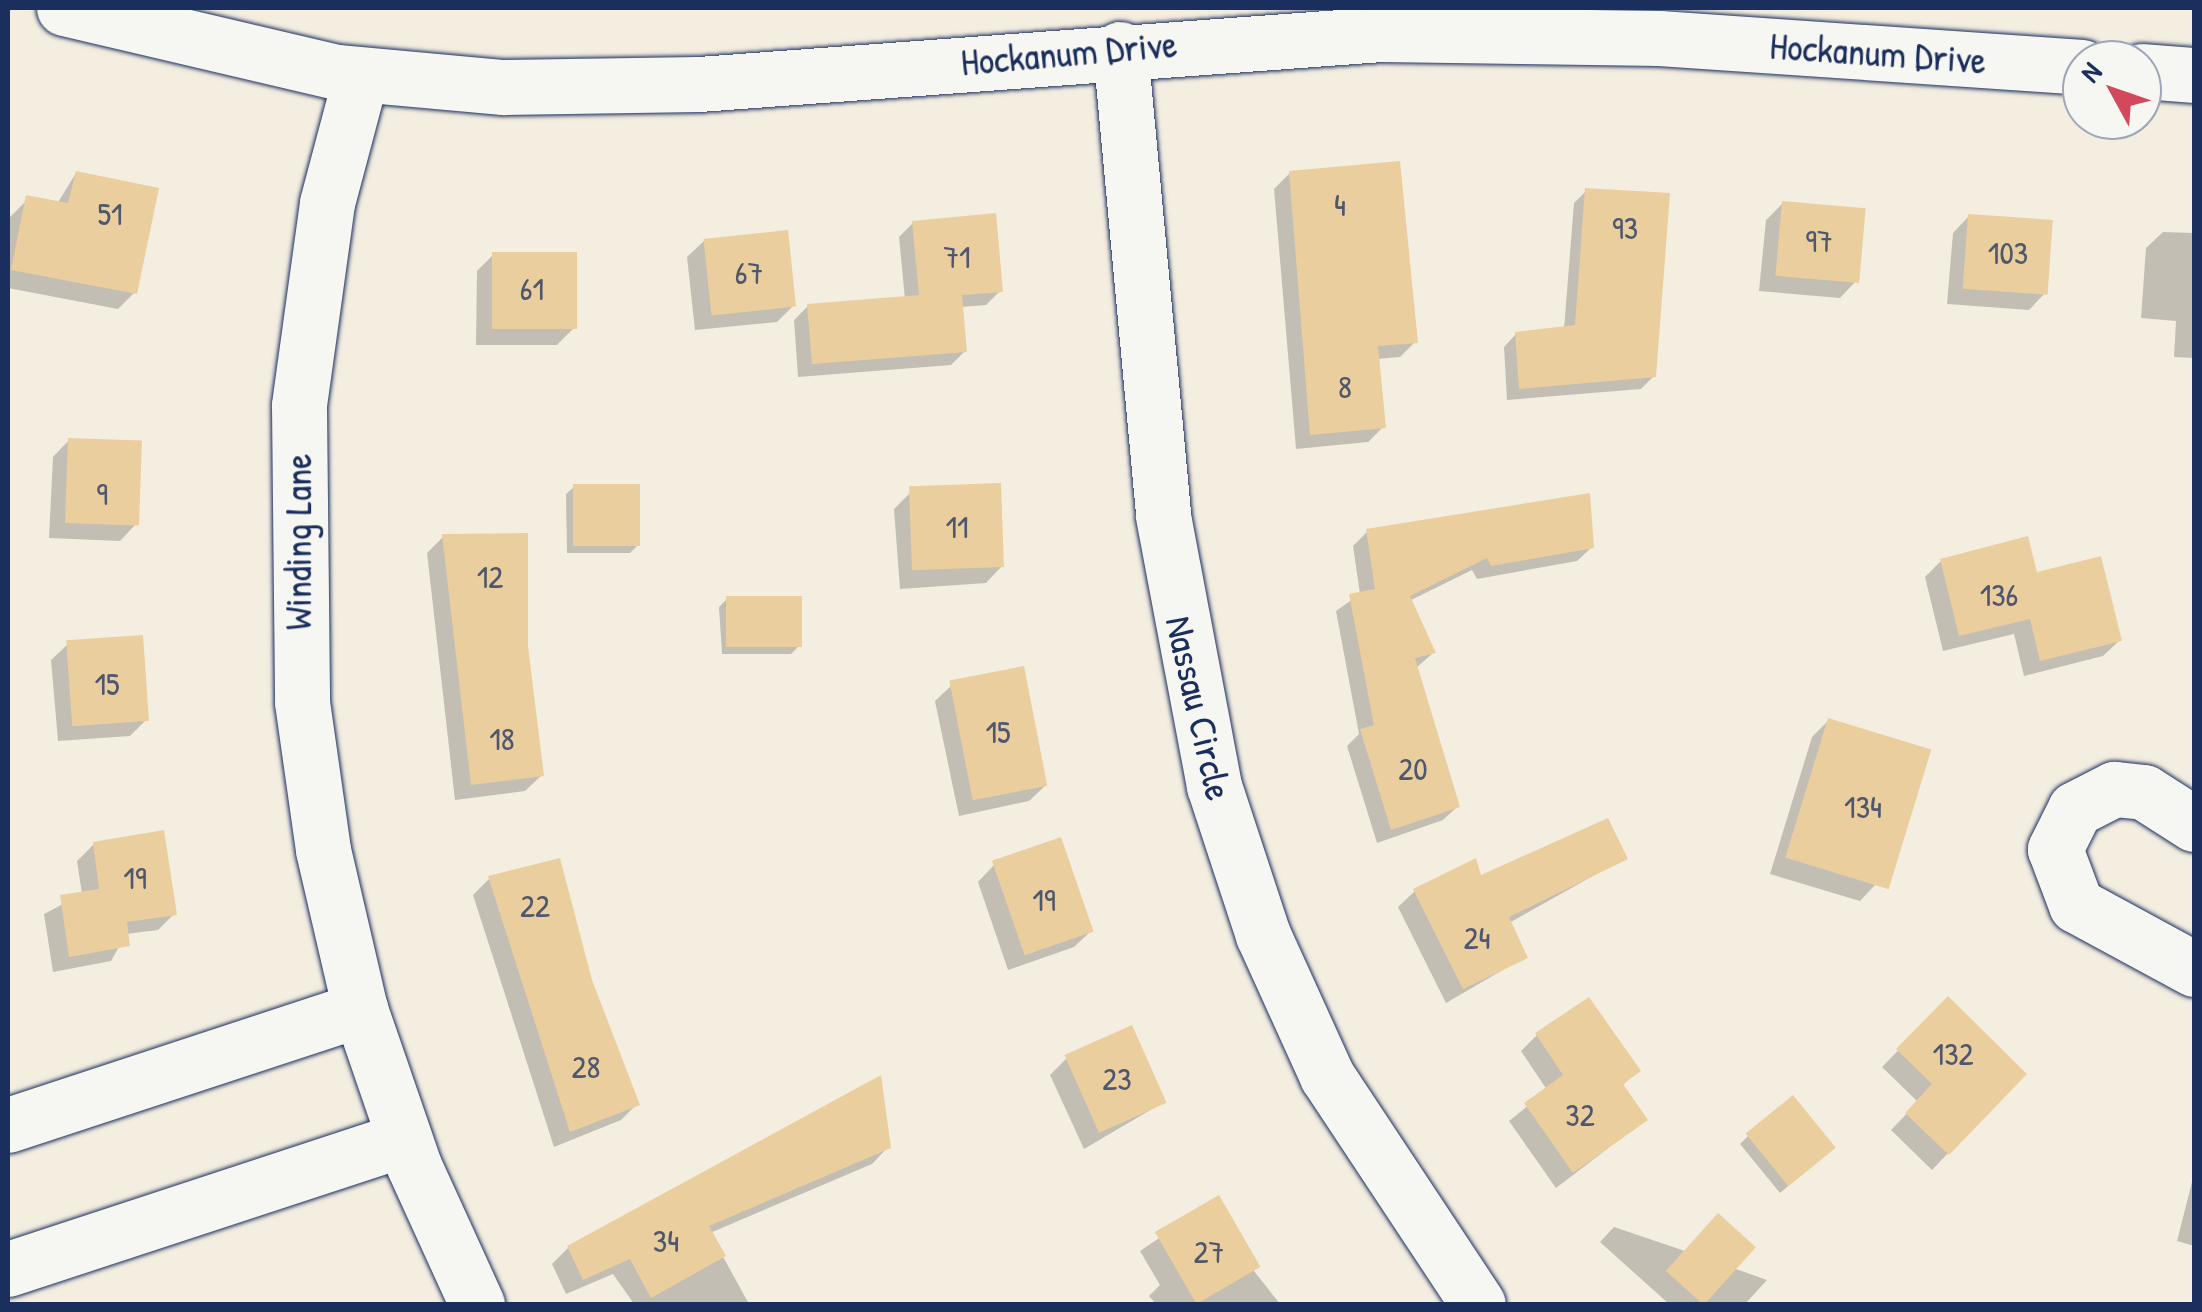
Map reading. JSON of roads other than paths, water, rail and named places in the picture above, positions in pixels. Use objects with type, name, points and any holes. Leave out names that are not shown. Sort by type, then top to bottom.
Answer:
[{"type":"street","name":"Hockanum Drive","points":[[64,8],[361,75],[621,87],[1280,36],[1564,36],[2062,66]]},
{"type":"street","name":"Nassau Circle","points":[[1120,49],[1162,516],[1214,786],[1312,1046],[1382,1171],[1478,1304]]},
{"type":"street","points":[[2162,73],[2194,75]]},
{"type":"street","name":"Winding Lane","points":[[361,75],[311,296],[295,530],[306,738],[360,1009],[404,1139],[478,1304]]},
{"type":"street","points":[[2194,824],[2144,792],[2114,789],[2075,809],[2055,849],[2076,904],[2194,969]]},
{"type":"street","points":[[8,1125],[360,1009]]},
{"type":"street","points":[[8,1269],[404,1139]]}]
